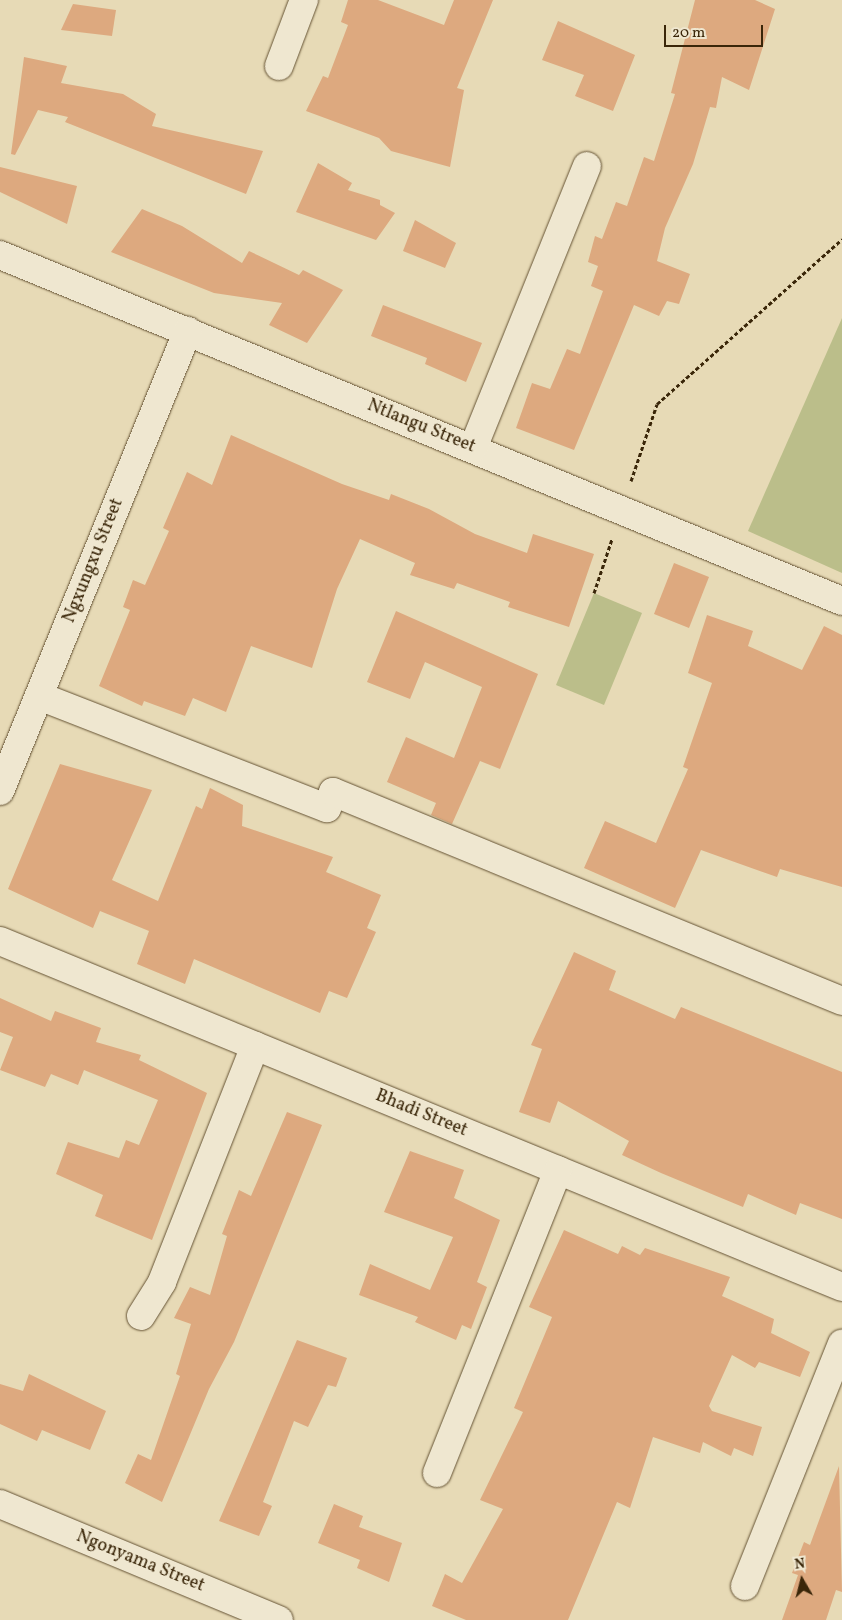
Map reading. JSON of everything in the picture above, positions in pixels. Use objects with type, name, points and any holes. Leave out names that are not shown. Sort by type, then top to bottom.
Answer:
[{"type":"street","points":[[279,66],[304,0]]},
{"type":"street","points":[[473,448],[587,166]]},
{"type":"street","name":"Ntlangu Street","points":[[0,255],[842,601]]},
{"type":"street","name":"Ngxungxu Street","points":[[0,792],[188,331]]},
{"type":"street","points":[[39,696],[327,808],[333,792],[842,1001]]},
{"type":"street","name":"Bhadi Street","points":[[0,941],[842,1287]]},
{"type":"street","points":[[141,1316],[162,1282],[255,1046]]},
{"type":"street","points":[[437,1474],[558,1170]]},
{"type":"street","points":[[745,1586],[842,1344]]},
{"type":"street","name":"Ngonyama Street","points":[[0,1504],[279,1620]]},
{"type":"path","points":[[594,593],[656,404],[842,238]]},
{"type":"green space","points":[[842,318],[842,573],[748,531]]},
{"type":"green space","points":[[594,593],[642,613],[604,705],[556,685]]},
{"type":"building","points":[[348,0],[378,0],[444,25],[454,0],[493,0],[457,88],[464,90],[450,167],[391,151],[379,138],[306,111],[323,76],[328,78],[348,25],[341,22]]},
{"type":"building","points":[[695,0],[755,0],[775,9],[749,90],[722,77],[716,108],[710,107],[693,164],[665,228],[657,261],[690,274],[679,304],[667,301],[659,316],[634,305],[574,450],[516,428],[532,383],[550,389],[567,349],[580,354],[603,291],[591,286],[598,266],[588,262],[595,236],[602,239],[616,202],[627,206],[644,157],[654,161],[675,94],[671,93]]},
{"type":"building","points":[[73,4],[116,10],[112,36],[61,30]]},
{"type":"building","points":[[558,21],[635,55],[613,111],[575,96],[584,75],[542,60]]},
{"type":"building","points":[[24,57],[67,66],[61,83],[123,94],[156,114],[152,126],[263,151],[246,194],[65,122],[68,117],[38,110],[15,155],[11,154]]},
{"type":"building","points":[[318,163],[352,183],[348,190],[380,200],[380,205],[395,213],[376,240],[296,212]]},
{"type":"building","points":[[0,167],[77,186],[67,224],[0,192]]},
{"type":"building","points":[[142,209],[182,226],[242,263],[249,251],[299,275],[303,270],[343,290],[307,343],[269,325],[282,303],[214,293],[111,252]]},
{"type":"building","points":[[415,220],[456,243],[445,268],[403,251]]},
{"type":"building","points":[[383,305],[482,343],[466,382],[425,364],[427,358],[371,336]]},
{"type":"building","points":[[231,435],[342,484],[389,500],[391,494],[429,509],[475,534],[527,553],[533,534],[594,554],[569,627],[508,607],[510,602],[457,583],[454,589],[410,575],[415,563],[360,539],[337,589],[312,668],[251,646],[226,712],[193,698],[185,716],[144,701],[142,706],[99,686],[130,610],[123,607],[133,580],[145,585],[169,531],[163,528],[187,472],[212,485]]},
{"type":"building","points":[[674,563],[709,577],[689,628],[654,614]]},
{"type":"building","points":[[396,611],[538,674],[500,769],[480,761],[452,824],[431,815],[436,803],[387,782],[406,737],[454,758],[482,687],[425,662],[410,699],[367,682]]},
{"type":"building","points":[[707,615],[753,631],[748,646],[802,670],[824,626],[842,635],[842,887],[780,869],[777,877],[701,850],[675,908],[584,868],[605,821],[656,843],[688,769],[683,767],[712,683],[688,673]]},
{"type":"building","points":[[60,764],[152,790],[112,880],[158,901],[196,806],[202,809],[210,788],[243,805],[242,826],[333,857],[326,872],[381,895],[367,928],[376,932],[347,998],[329,991],[320,1013],[194,959],[185,984],[137,964],[149,931],[100,911],[93,928],[8,889]]},
{"type":"building","points":[[574,952],[616,971],[609,990],[675,1019],[681,1007],[842,1072],[842,1219],[800,1203],[796,1215],[748,1194],[743,1207],[661,1173],[622,1155],[629,1141],[558,1101],[550,1123],[519,1112],[542,1049],[531,1045]]},
{"type":"building","points":[[0,998],[51,1021],[55,1011],[101,1028],[96,1042],[141,1055],[139,1060],[207,1093],[152,1240],[95,1216],[103,1195],[56,1174],[68,1142],[119,1158],[126,1140],[139,1145],[158,1100],[84,1070],[78,1085],[51,1074],[45,1087],[0,1070],[13,1037],[0,1032]]},
{"type":"building","points":[[287,1112],[322,1125],[234,1342],[209,1389],[162,1502],[125,1483],[138,1454],[151,1460],[180,1376],[176,1374],[191,1324],[174,1318],[190,1287],[210,1295],[227,1236],[222,1234],[239,1190],[251,1196]]},
{"type":"building","points":[[410,1151],[464,1170],[454,1198],[500,1220],[477,1282],[487,1287],[471,1329],[462,1325],[456,1340],[415,1322],[418,1317],[359,1295],[370,1264],[430,1290],[453,1237],[384,1212]]},
{"type":"building","points":[[564,1230],[618,1254],[622,1246],[640,1255],[645,1248],[730,1277],[722,1296],[774,1319],[771,1333],[810,1352],[800,1377],[759,1362],[755,1368],[732,1355],[709,1406],[712,1411],[762,1427],[753,1456],[734,1448],[731,1456],[703,1442],[700,1453],[653,1437],[630,1508],[617,1502],[568,1620],[466,1620],[432,1606],[445,1574],[462,1583],[503,1509],[480,1500],[523,1412],[514,1408],[552,1317],[529,1307]]},
{"type":"building","points":[[297,1340],[347,1358],[336,1387],[328,1385],[308,1427],[294,1421],[263,1502],[272,1506],[259,1536],[219,1521]]},
{"type":"building","points":[[29,1374],[106,1411],[90,1450],[42,1430],[37,1441],[0,1424],[0,1384],[23,1391]]},
{"type":"building","points":[[839,1466],[842,1592],[836,1590],[826,1620],[782,1620],[798,1575],[792,1573],[804,1542],[810,1545]]},
{"type":"building","points":[[334,1504],[363,1516],[359,1527],[402,1543],[389,1582],[357,1568],[360,1560],[318,1543]]}]
